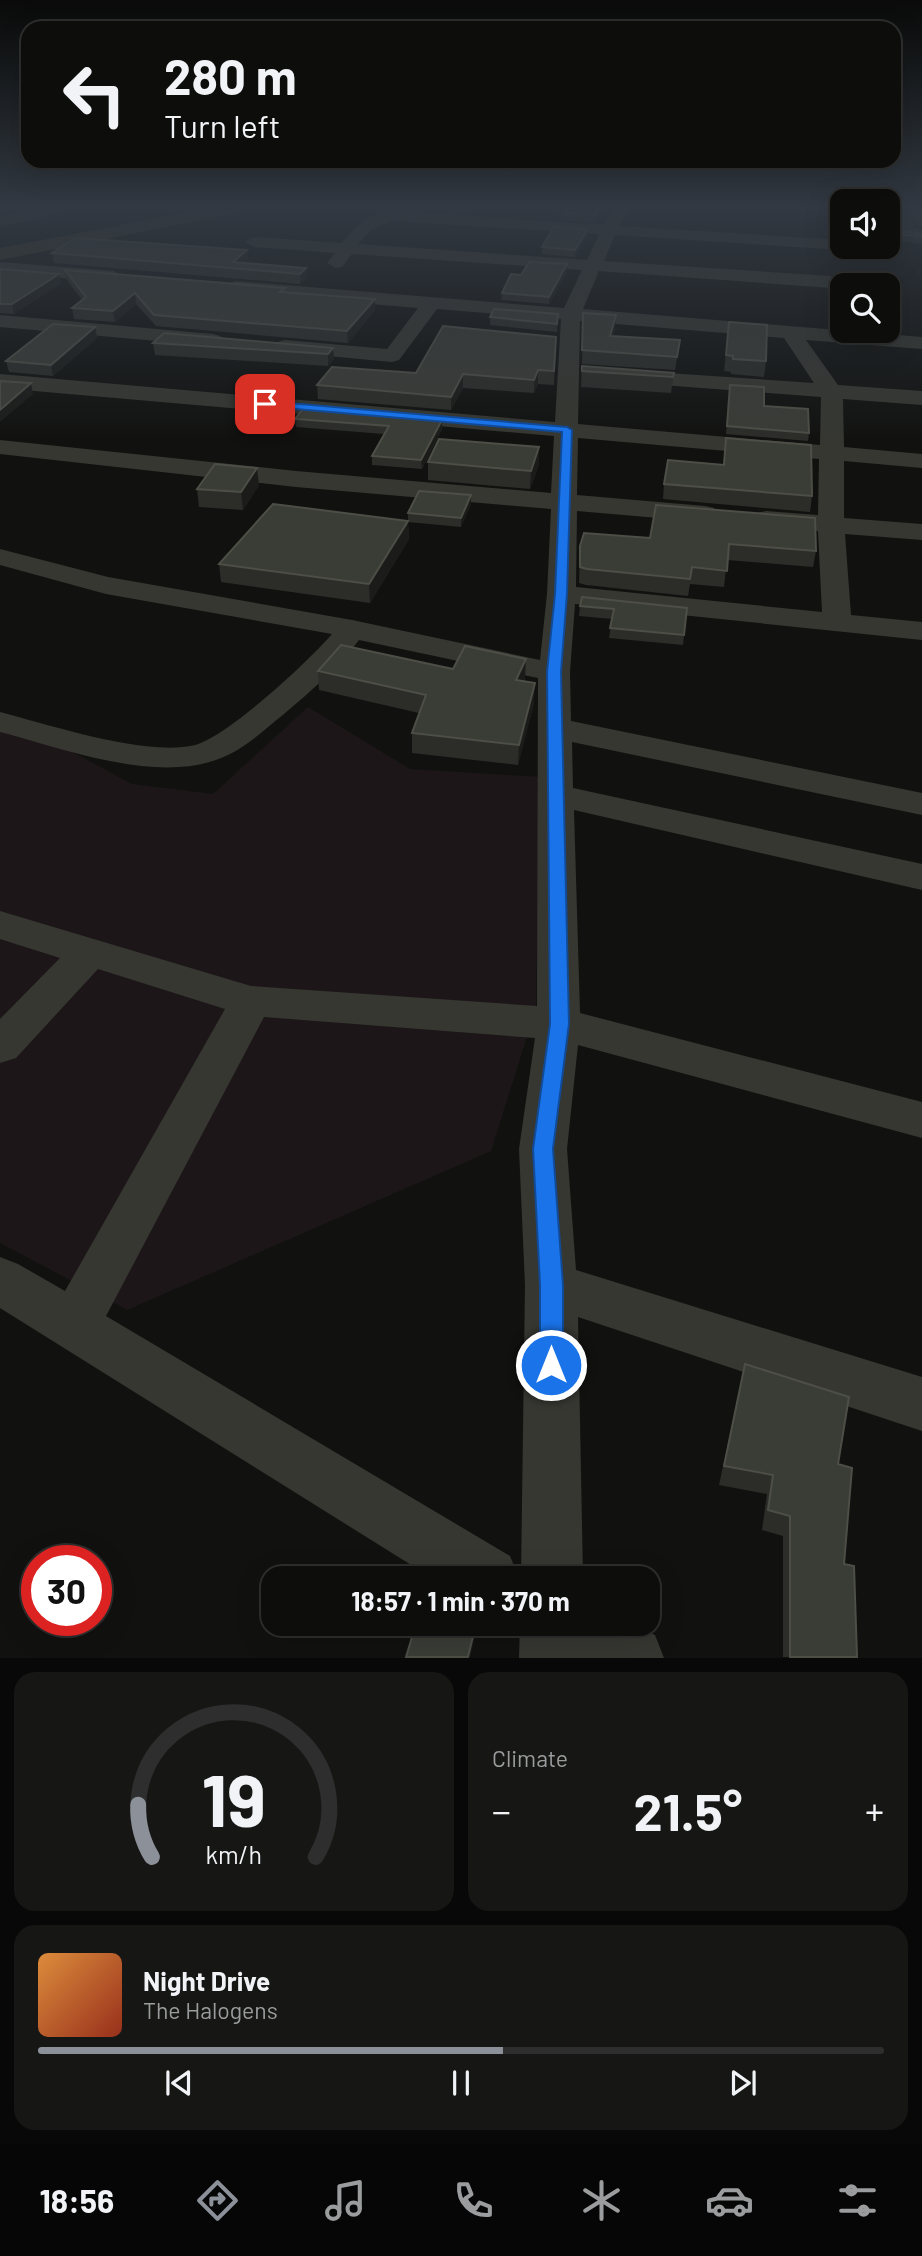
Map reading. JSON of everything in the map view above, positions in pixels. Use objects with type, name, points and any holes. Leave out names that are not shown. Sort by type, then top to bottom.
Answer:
[{"type":"street","points":[[234,286],[431,303],[566,342],[832,393],[922,398]]},
{"type":"street","points":[[313,293],[318,286]]},
{"type":"street","points":[[552,1566],[551,1285],[543,1149],[559,1024],[554,672],[561,594],[567,430],[566,342],[586,286]]},
{"type":"street","points":[[371,414],[392,356],[417,326],[431,303]]},
{"type":"street","points":[[0,321],[230,341]]},
{"type":"street","points":[[417,326],[444,329]]},
{"type":"street","points":[[566,342],[790,332],[920,340]]},
{"type":"street","points":[[790,332],[832,393],[831,524],[837,622]]},
{"type":"street","points":[[270,345],[392,356]]},
{"type":"street","points":[[0,381],[922,461]]},
{"type":"street","points":[[0,447],[296,480],[922,532]]},
{"type":"street","points":[[0,557],[106,585],[352,629],[554,672]]},
{"type":"street","points":[[561,594],[922,631]]},
{"type":"street","points":[[0,722],[160,757],[196,755],[226,743],[312,676],[332,656],[352,629]]},
{"type":"street","points":[[555,728],[922,804]]},
{"type":"street","points":[[556,795],[922,877]]},
{"type":"street","points":[[0,925],[251,1001],[559,1024],[922,1120]]},
{"type":"street","points":[[0,1046],[89,953]]},
{"type":"street","points":[[74,1325],[251,1001]]},
{"type":"street","points":[[0,1280],[468,1566]]},
{"type":"street","points":[[551,1285],[922,1404]]},
{"type":"street","points":[[551,1657],[552,1636]]},
{"type":"street","points":[[589,1636],[632,1657]]},
{"type":"shaded area","points":[[308,707],[410,769],[540,777],[536,1008],[491,1151],[127,1310],[0,1243],[0,713],[132,784],[213,794]]},
{"type":"building","points":[[0,286],[40,286],[12,304],[0,304]]},
{"type":"building","points":[[78,286],[265,286],[285,288],[280,292],[375,299],[347,331],[154,315],[135,293],[113,311],[72,308],[86,297]]},
{"type":"building","points":[[505,286],[555,286],[549,297],[502,293]]},
{"type":"building","points":[[494,309],[558,314],[557,324],[490,317]]},
{"type":"building","points":[[583,313],[616,315],[610,336],[680,340],[677,357],[582,350]]},
{"type":"building","points":[[729,322],[767,325],[766,361],[733,359],[733,356],[726,355]]},
{"type":"building","points":[[53,324],[95,327],[51,365],[6,361]]},
{"type":"building","points":[[443,326],[556,337],[554,371],[538,370],[534,380],[463,374],[451,397],[317,385],[332,367],[416,373]]},
{"type":"building","points":[[164,333],[333,348],[328,354],[153,343]]},
{"type":"building","points":[[582,366],[674,373],[673,377],[582,371]]},
{"type":"building","points":[[0,381],[31,383],[0,410]]},
{"type":"building","points":[[730,385],[764,387],[764,406],[808,409],[809,433],[727,426]]},
{"type":"building","points":[[303,409],[442,420],[421,460],[372,456],[389,426],[295,419]]},
{"type":"building","points":[[726,438],[811,445],[812,496],[664,484],[668,460],[724,465]]},
{"type":"building","points":[[439,439],[539,447],[531,471],[428,462]]},
{"type":"building","points":[[215,464],[257,468],[241,492],[197,489]]},
{"type":"building","points":[[419,491],[471,495],[461,518],[408,513]]},
{"type":"building","points":[[273,504],[408,521],[369,584],[219,564]]},
{"type":"building","points":[[656,505],[815,518],[816,551],[729,544],[727,571],[692,567],[690,579],[580,567],[580,546],[584,533],[650,538]]},
{"type":"building","points":[[582,597],[687,608],[684,635],[610,628],[614,609],[580,606]]},
{"type":"building","points":[[341,645],[453,669],[465,646],[526,659],[516,680],[535,683],[519,745],[412,733],[426,695],[318,671]]},
{"type":"building","points":[[745,1364],[849,1397],[838,1464],[852,1468],[844,1564],[854,1566],[857,1657],[790,1657],[790,1516],[768,1510],[773,1475],[724,1466]]},
{"type":"building","points":[[412,1636],[473,1636],[468,1657],[406,1657]]},
{"type":"route","points":[[265,404],[567,430],[561,594],[554,672],[559,1024],[543,1149],[551,1285],[551,1365]]}]
